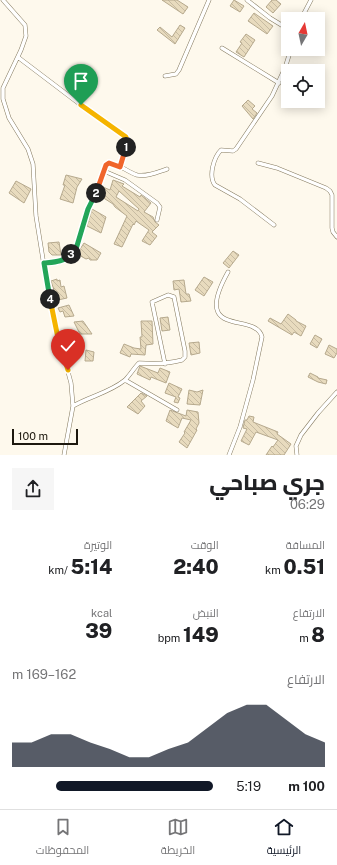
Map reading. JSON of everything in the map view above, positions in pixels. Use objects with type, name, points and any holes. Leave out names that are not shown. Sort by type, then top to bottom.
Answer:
[{"type":"street","points":[[3,0],[25,25],[26,36],[19,58],[3,88],[3,98],[9,118],[28,149],[33,164],[36,216],[51,309],[71,383],[73,406],[64,455]]},
{"type":"street","points":[[165,76],[176,74],[179,70],[209,0]]},
{"type":"street","points":[[247,0],[281,25]]},
{"type":"street","points":[[304,12],[311,0]]},
{"type":"street","points":[[222,48],[278,83]]},
{"type":"street","points":[[274,225],[240,199],[215,185],[212,178],[214,163],[219,151],[233,151],[239,146],[278,83],[289,56]]},
{"type":"street","points":[[19,58],[126,137],[126,148],[120,167]]},
{"type":"street","points":[[0,84],[3,88]]},
{"type":"street","points":[[44,263],[59,262],[69,257],[76,249],[88,209],[106,165],[109,163],[136,174],[143,175],[167,169]]},
{"type":"street","points":[[258,163],[294,175],[330,191],[332,195],[332,228],[333,232],[337,236]]},
{"type":"street","points":[[104,171],[125,180],[157,203],[160,207],[157,220]]},
{"type":"street","points":[[228,272],[217,296],[218,311],[220,316],[222,318],[256,329],[260,332],[262,337],[253,380],[240,427],[229,455]]},
{"type":"street","points":[[73,406],[83,400],[103,394],[125,380],[139,363],[165,364],[182,360],[185,351],[174,297],[168,295],[152,302],[165,364]]},
{"type":"street","points":[[125,380],[177,410]]},
{"type":"street","points":[[297,455],[296,446],[301,435],[326,403],[337,392]]},
{"type":"building","points":[[162,0],[177,0],[188,7],[183,14]]},
{"type":"building","points":[[234,0],[244,6],[240,12],[230,6]]},
{"type":"building","points":[[272,0],[276,0],[281,4],[273,13],[266,7]]},
{"type":"building","points":[[254,13],[273,26],[267,34],[248,21]]},
{"type":"building","points":[[180,25],[185,28],[175,44],[157,30],[160,27],[172,37]]},
{"type":"building","points":[[246,34],[255,40],[244,57],[236,52],[242,43],[240,42]]},
{"type":"building","points":[[248,100],[255,106],[252,109],[257,113],[253,119],[242,106]]},
{"type":"building","points":[[66,175],[82,179],[77,187],[73,203],[60,199],[65,185],[63,185]]},
{"type":"building","points":[[113,180],[124,184],[122,186],[140,197],[141,195],[151,203],[144,212],[153,217],[155,222],[159,225],[152,232],[157,236],[150,245],[142,241],[149,230],[136,221],[134,225],[133,224],[122,247],[114,244],[127,216],[99,193],[103,187],[110,190]],"holes":[[[119,191],[139,209],[138,211],[116,197]]]},
{"type":"building","points":[[16,181],[31,189],[24,203],[9,193]]},
{"type":"building","points":[[92,209],[106,217],[101,233],[87,226]]},
{"type":"building","points":[[59,242],[61,255],[52,255],[49,252],[48,243]]},
{"type":"building","points":[[84,243],[101,253],[97,260],[90,260],[89,258],[86,259],[77,254]]},
{"type":"building","points":[[233,251],[239,255],[229,268],[223,263]]},
{"type":"building","points":[[204,277],[213,282],[204,296],[195,290]]},
{"type":"building","points":[[57,279],[57,281],[60,280],[61,287],[64,286],[67,298],[58,300],[57,297],[53,298],[54,290],[51,281]]},
{"type":"building","points":[[184,280],[186,294],[189,294],[191,301],[181,302],[179,289],[174,290],[173,281]]},
{"type":"building","points":[[69,305],[74,316],[65,317],[63,311],[60,312],[58,308]]},
{"type":"building","points":[[288,314],[296,321],[306,326],[301,336],[294,332],[292,335],[268,321],[270,318],[281,324]]},
{"type":"building","points":[[168,317],[170,330],[162,331],[160,318]]},
{"type":"building","points":[[83,321],[92,334],[80,334],[74,322]]},
{"type":"building","points":[[141,321],[152,321],[153,344],[146,345],[145,355],[131,354],[130,357],[120,353],[124,344],[141,349]]},
{"type":"building","points":[[315,335],[322,339],[317,348],[310,344]]},
{"type":"building","points":[[199,342],[200,353],[191,355],[189,343]]},
{"type":"building","points":[[74,345],[79,358],[74,361],[69,359],[66,346]]},
{"type":"building","points":[[329,345],[337,349],[337,353],[334,358],[325,354]]},
{"type":"building","points":[[86,350],[94,352],[93,361],[85,361]]},
{"type":"building","points":[[140,366],[158,373],[160,368],[170,372],[166,383],[151,377],[150,380],[137,374]]},
{"type":"building","points":[[310,373],[318,378],[327,380],[326,384],[308,377]]},
{"type":"building","points":[[169,383],[182,389],[178,397],[180,398],[178,403],[174,402],[176,397],[165,393]]},
{"type":"building","points":[[189,390],[197,392],[203,390],[200,405],[187,404]]},
{"type":"building","points":[[141,393],[147,396],[141,401],[145,406],[138,414],[127,407]]},
{"type":"building","points":[[170,410],[186,416],[187,410],[198,412],[199,423],[196,429],[197,430],[187,448],[179,442],[191,420],[182,418],[178,428],[166,421]]},
{"type":"building","points":[[249,416],[254,417],[253,422],[278,432],[277,434],[291,444],[284,455],[266,455],[278,440],[256,432],[249,445],[241,441],[247,429],[243,428],[245,420],[247,420]]},
{"type":"route","points":[[68,370],[51,309],[44,263],[59,262],[69,257],[76,249],[88,209],[106,165],[109,163],[120,167],[127,141],[126,137],[120,132],[81,105]]}]
